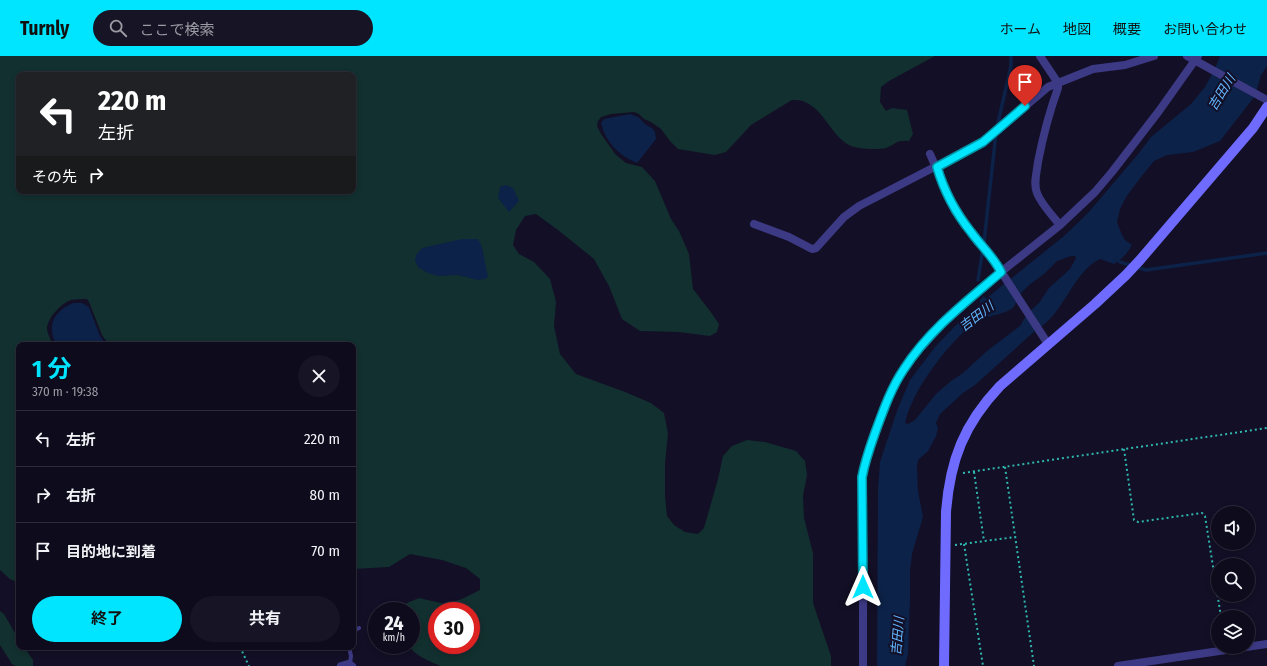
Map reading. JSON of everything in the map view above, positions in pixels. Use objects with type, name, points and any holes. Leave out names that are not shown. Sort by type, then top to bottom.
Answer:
[{"type":"street","points":[[1040,56],[1058,83],[1058,88],[1046,123],[1035,184],[1038,197],[1060,225]]},
{"type":"street","points":[[754,224],[789,237],[812,249],[820,245],[844,217],[859,206],[983,142],[1048,87],[1093,70],[1124,65],[1154,56]]},
{"type":"street","points":[[944,666],[947,497],[958,451],[974,417],[986,400],[1045,340],[1095,304],[1140,260],[1253,128],[1266,102],[1198,60],[1187,56]]},
{"type":"street","points":[[863,666],[862,477],[879,423],[896,382],[904,368],[918,350],[942,323],[1002,275],[1060,225],[1094,192],[1112,172],[1198,60]]},
{"type":"street","points":[[930,154],[955,211],[996,262],[1002,275],[1045,340]]},
{"type":"street","points":[[1118,666],[1267,644]]},
{"type":"lane","points":[[348,666],[351,656],[350,650]]},
{"type":"path","points":[[952,471],[962,473],[974,472],[1267,428]]},
{"type":"path","points":[[1124,449],[1134,520],[1138,522],[1202,513],[1205,516],[1220,610]]},
{"type":"path","points":[[1005,467],[1034,666]]},
{"type":"path","points":[[974,472],[984,541]]},
{"type":"path","points":[[946,546],[1015,537]]},
{"type":"path","points":[[964,544],[982,666]]},
{"type":"path","points":[[241,650],[249,666]]},
{"type":"green space","points":[[0,56],[935,56],[889,81],[881,87],[880,102],[886,111],[892,108],[907,110],[913,134],[909,141],[898,142],[886,148],[867,149],[849,145],[837,135],[823,116],[812,106],[798,100],[792,100],[751,125],[726,152],[715,155],[678,149],[661,129],[634,112],[611,114],[601,117],[597,126],[616,155],[626,163],[642,167],[655,181],[671,219],[679,231],[689,254],[693,289],[719,324],[717,332],[710,336],[679,332],[640,331],[622,319],[609,286],[594,259],[536,214],[525,216],[516,230],[513,245],[519,254],[534,262],[550,279],[556,302],[554,326],[560,354],[576,374],[651,403],[664,413],[668,434],[665,463],[665,496],[667,516],[674,525],[685,532],[698,534],[704,528],[723,456],[732,446],[747,440],[765,442],[796,451],[805,461],[807,475],[803,496],[804,518],[813,553],[813,603],[831,656],[831,666],[441,666],[428,660],[417,654],[420,654],[420,602],[409,602],[419,598],[436,602],[428,602],[428,654],[480,654],[480,602],[452,602],[462,599],[480,590],[480,579],[466,568],[442,560],[410,554],[389,567],[356,569],[356,342],[107,342],[102,335],[87,299],[71,300],[60,307],[53,315],[47,328],[49,337],[52,342],[16,342],[16,582],[10,579],[0,570]]},
{"type":"green space","points":[[0,611],[4,614],[16,635],[16,650],[26,650],[33,660],[33,666],[16,666],[12,664],[0,645]]},
{"type":"water","points":[[1220,56],[1267,56],[1267,66],[1261,75],[1256,93],[1214,71]]},
{"type":"water","name":"吉田川","points":[[1213,72],[1255,96],[1220,141],[1193,152],[1167,155],[1154,161],[1126,197],[1120,209],[1117,222],[1125,240],[1132,245],[1128,251],[1114,264],[1100,259],[1091,265],[1075,283],[1055,313],[1039,328],[1029,312],[1039,303],[1049,288],[1070,269],[1076,258],[1075,256],[1057,261],[1018,296],[1008,281],[1064,236],[1088,213],[1151,137],[1191,104],[1205,87]]},
{"type":"water","points":[[630,114],[638,117],[646,125],[652,128],[655,132],[656,139],[637,163],[630,160],[614,148],[606,137],[601,123],[604,119]]},
{"type":"water","points":[[506,185],[513,188],[519,201],[509,212],[498,198],[500,187]]},
{"type":"water","points":[[462,239],[478,239],[482,247],[488,277],[485,279],[478,280],[457,275],[438,276],[428,273],[418,267],[415,260],[416,255],[422,248]]},
{"type":"water","name":"吉田川","points":[[1005,283],[1016,299],[1016,303],[1013,308],[979,320],[961,334],[931,370],[909,410],[905,423],[908,424],[915,420],[936,394],[963,373],[987,351],[1020,326],[1027,314],[1037,329],[975,385],[963,393],[940,414],[936,423],[938,428],[936,436],[928,451],[918,460],[918,491],[923,517],[912,554],[910,572],[908,654],[905,666],[877,666],[878,489],[880,462],[898,408],[910,380],[935,347],[958,323],[980,304],[980,300],[984,296],[986,299]]},
{"type":"water","points":[[73,303],[82,303],[89,307],[100,336],[104,342],[55,342],[52,325],[56,315]]},
{"type":"waterway","points":[[997,127],[1011,66],[1011,56]]},
{"type":"waterway","points":[[978,280],[984,242],[996,133]]},
{"type":"waterway","points":[[1116,258],[1120,262],[1146,270],[1267,253]]},
{"type":"route","points":[[863,587],[862,477],[865,464],[890,395],[904,368],[925,341],[942,323],[1001,272],[996,262],[955,211],[940,179],[937,167],[986,140],[1025,106]]}]
